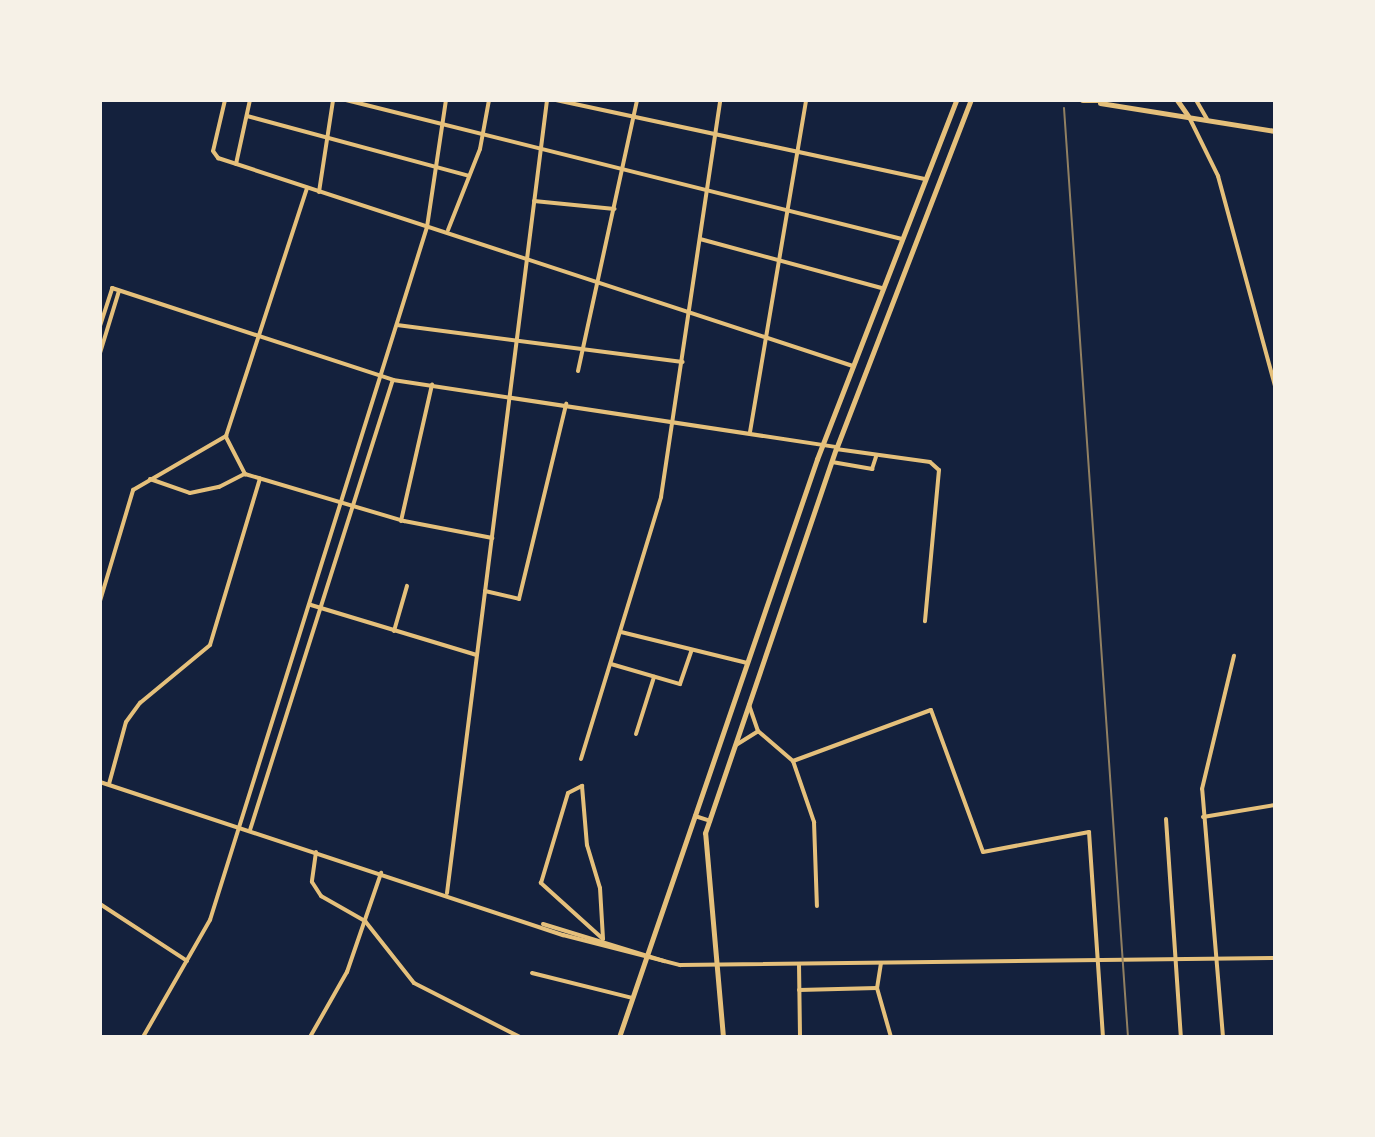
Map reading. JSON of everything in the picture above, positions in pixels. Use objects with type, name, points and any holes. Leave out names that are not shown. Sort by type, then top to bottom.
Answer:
[{"type":"main road","points":[[1083,100],[1100,101]]},
{"type":"street","points":[[225,100],[213,151],[236,165],[427,227],[448,230],[853,366]]},
{"type":"street","points":[[236,165],[250,100]]},
{"type":"street","points":[[319,192],[333,100]]},
{"type":"street","points":[[346,100],[902,239]]},
{"type":"street","points":[[143,1037],[210,920],[427,227],[446,100]]},
{"type":"street","points":[[448,230],[484,134],[489,100]]},
{"type":"street","points":[[447,893],[547,100]]},
{"type":"street","points":[[556,100],[925,179]]},
{"type":"street","points":[[578,371],[637,100]]},
{"type":"street","points":[[581,759],[661,497],[720,100]]},
{"type":"street","points":[[750,432],[806,100]]},
{"type":"street","points":[[619,1037],[823,444],[956,100]]},
{"type":"street","points":[[723,1037],[704,841],[837,448],[971,100]]},
{"type":"street","points":[[1177,100],[1214,165],[1275,386]]},
{"type":"street","points":[[1196,100],[1207,120]]},
{"type":"street","points":[[1100,101],[1275,131]]},
{"type":"street","points":[[950,115],[963,120]]},
{"type":"street","points":[[247,116],[469,176]]},
{"type":"street","points":[[245,474],[226,436],[257,333],[307,188]]},
{"type":"street","points":[[534,201],[615,209]]},
{"type":"street","points":[[700,239],[882,288]]},
{"type":"street","points":[[100,326],[112,288],[393,380],[674,420],[823,444],[876,456],[930,462],[939,470],[925,621]]},
{"type":"street","points":[[100,353],[119,291]]},
{"type":"street","points":[[397,325],[517,338],[683,362]]},
{"type":"street","points":[[1265,343],[1275,342]]},
{"type":"street","points":[[250,830],[393,380]]},
{"type":"street","points":[[401,521],[432,384]]},
{"type":"street","points":[[485,591],[519,599],[566,404]]},
{"type":"street","points":[[100,601],[125,504],[140,482],[226,436]]},
{"type":"street","points":[[832,462],[872,469],[876,456]]},
{"type":"street","points":[[149,479],[190,493],[219,487],[245,474],[401,521],[492,538]]},
{"type":"street","points":[[109,785],[126,722],[140,703],[210,645],[260,478]]},
{"type":"street","points":[[394,631],[407,586]]},
{"type":"street","points":[[310,604],[477,655]]},
{"type":"street","points":[[759,628],[774,633]]},
{"type":"street","points":[[621,632],[747,663]]},
{"type":"street","points":[[611,664],[680,684],[692,650]]},
{"type":"street","points":[[1223,1037],[1203,817],[1203,778],[1234,656]]},
{"type":"street","points":[[636,734],[654,677]]},
{"type":"street","points":[[749,705],[758,731],[793,761],[814,822],[817,906]]},
{"type":"street","points":[[793,761],[931,710],[983,852],[1089,832],[1103,1037]]},
{"type":"street","points":[[735,746],[758,731]]},
{"type":"street","points":[[100,782],[645,960],[716,966],[1275,958]]},
{"type":"street","points":[[582,786],[603,939],[541,883],[568,793],[582,786]]},
{"type":"street","points":[[1203,817],[1275,805]]},
{"type":"street","points":[[695,816],[710,821]]},
{"type":"street","points":[[1166,819],[1181,1037]]},
{"type":"street","points":[[316,852],[312,882],[321,896],[365,921],[414,983],[520,1037]]},
{"type":"street","points":[[310,1037],[347,972],[381,873]]},
{"type":"street","points":[[100,904],[187,961]]},
{"type":"street","points":[[537,923],[603,939],[670,963]]},
{"type":"street","points":[[881,963],[877,988],[891,1037]]},
{"type":"street","points":[[799,964],[800,1037]]},
{"type":"street","points":[[532,973],[632,998]]},
{"type":"street","points":[[799,990],[877,988]]},
{"type":"railway","points":[[1064,108],[1128,1037]]}]
